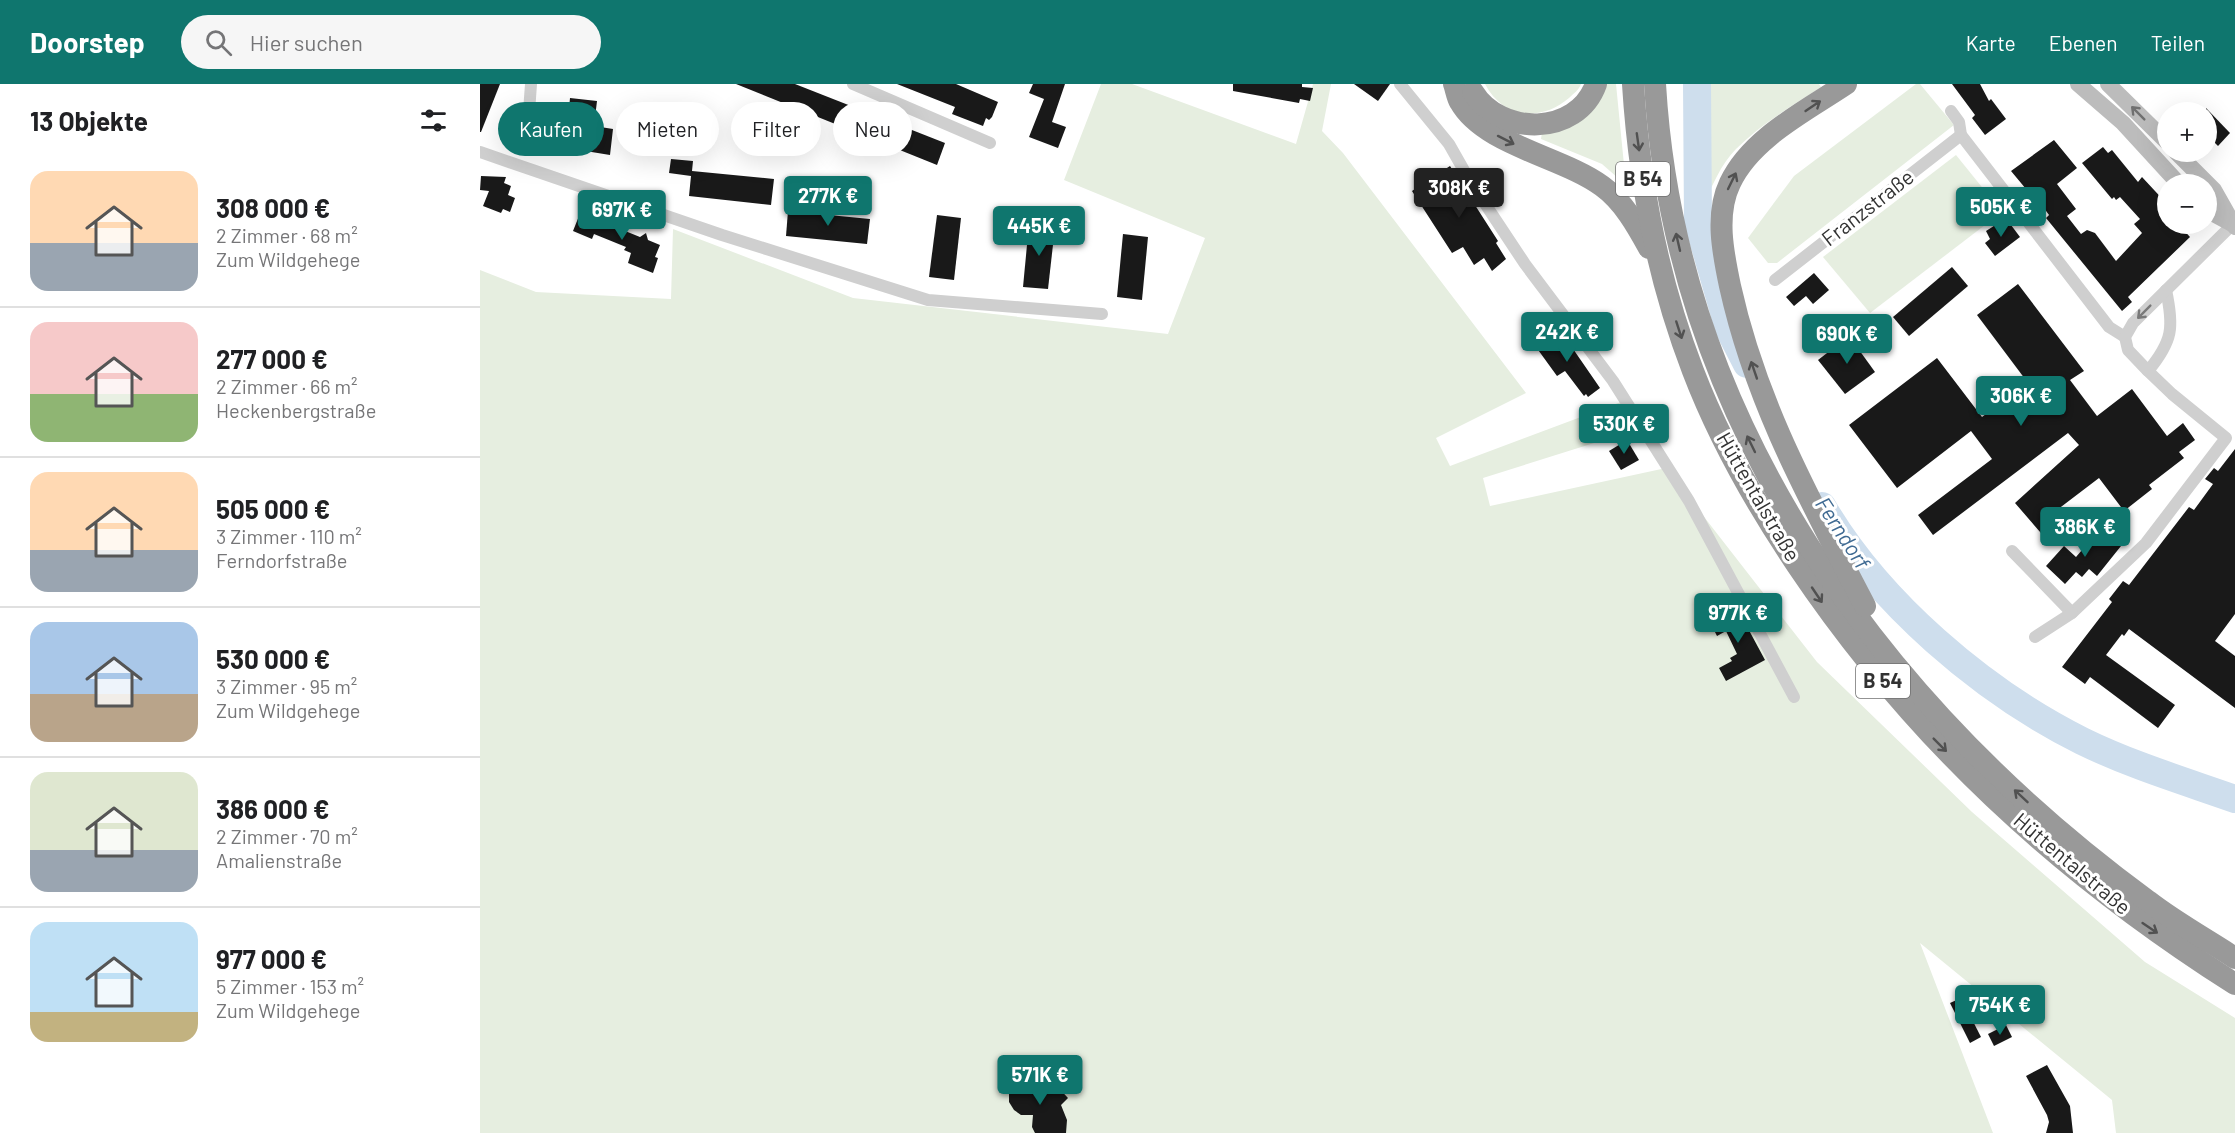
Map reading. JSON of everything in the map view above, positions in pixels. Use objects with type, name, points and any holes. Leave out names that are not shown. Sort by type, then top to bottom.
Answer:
[{"type":"highway","points":[[1454,84],[1460,102],[1477,121],[1504,140],[1569,166],[1603,186],[1622,205],[1637,225],[1663,273]]},
{"type":"highway","points":[[1470,84],[1473,94],[1485,109],[1515,124],[1535,126],[1557,121],[1581,106],[1596,84]]},
{"type":"highway","name":"Hüttentalstraße","points":[[1633,84],[1643,180],[1677,327],[1693,372],[1741,472],[1772,527],[1831,615],[1882,681],[1976,781],[2049,848],[2140,922],[2235,984]]},
{"type":"highway","name":"Hüttentalstraße","points":[[1655,84],[1659,134],[1673,222],[1690,290],[1715,365],[1756,454],[1792,520],[1848,603],[1898,668],[1992,769],[2049,822],[2150,903],[2235,958]]},
{"type":"highway","points":[[1846,84],[1751,153],[1730,184],[1722,218],[1725,264],[1748,351],[1783,446],[1817,516],[1898,668]]},
{"type":"main road","points":[[2078,84],[2123,123],[2170,174]]},
{"type":"main road","points":[[2108,84],[2157,132]]},
{"type":"main road","points":[[2186,162],[2214,190],[2234,224]]},
{"type":"main road","points":[[2217,216],[2234,224]]},
{"type":"street","points":[[530,102],[531,84]]},
{"type":"street","points":[[853,84],[990,143]]},
{"type":"street","points":[[1400,84],[1449,144],[1470,181],[1525,264],[1613,381],[1689,501],[1794,697]]},
{"type":"street","points":[[1951,111],[1959,122],[1961,135],[2109,327],[2125,337]]},
{"type":"street","name":"Franzstraße","points":[[1775,280],[1961,135]]},
{"type":"street","points":[[480,152],[660,214],[928,300],[1102,314]]},
{"type":"street","points":[[2035,638],[2072,613],[2146,543],[2226,438],[2172,394],[2148,371],[2128,350],[2125,337],[2133,323],[2234,224]]},
{"type":"street","points":[[2148,371],[2164,352],[2169,337],[2171,316],[2166,290]]},
{"type":"street","points":[[2012,551],[2072,613]]},
{"type":"shaded area","points":[[1101,84],[1132,84],[1296,144],[1313,84],[1331,84],[1322,131],[1343,153],[1526,393],[1436,438],[1450,466],[1629,399],[1645,427],[1483,478],[1490,506],[1666,468],[1817,662],[1972,812],[2145,962],[2235,1018],[2235,1133],[2116,1133],[2112,1100],[1920,943],[1993,1133],[480,1133],[480,270],[536,292],[671,299],[673,229],[853,298],[1168,334],[1205,238],[1064,180]]},
{"type":"shaded area","points":[[1485,84],[1581,84],[1569,98],[1558,106],[1547,111],[1523,113],[1502,104]]},
{"type":"shaded area","points":[[1606,84],[1616,84],[1626,185],[1602,164],[1541,139],[1542,132]]},
{"type":"shaded area","points":[[1703,84],[1819,84],[1821,87],[1766,123],[1736,149],[1721,168],[1703,206]]},
{"type":"shaded area","points":[[1916,84],[1920,84],[1954,125],[1777,263],[1768,263],[1748,238],[1794,176]]},
{"type":"shaded area","points":[[1956,155],[2002,212],[1870,313],[1823,257]]},
{"type":"building","points":[[480,84],[500,84],[481,132],[480,132]]},
{"type":"building","points":[[736,84],[795,84],[841,102],[833,102],[833,123],[821,118],[821,102],[781,102]]},
{"type":"building","points":[[897,84],[956,84],[998,102],[992,117],[989,120],[986,118],[983,126],[952,114],[955,107]]},
{"type":"building","points":[[1033,84],[1065,84],[1052,122],[1066,127],[1058,148],[1029,137],[1044,99],[1029,93]]},
{"type":"building","points":[[1233,84],[1302,84],[1302,87],[1313,88],[1310,101],[1300,99],[1299,103],[1233,91]]},
{"type":"building","points":[[1354,84],[1390,84],[1378,101]]},
{"type":"building","points":[[1952,84],[1980,84],[1989,101],[1991,99],[2006,119],[1985,135],[1972,118],[1975,115]]},
{"type":"building","points":[[570,98],[597,101],[597,102],[570,102]]},
{"type":"building","points":[[2217,119],[2230,133],[2217,145]]},
{"type":"building","points":[[604,128],[613,129],[610,155],[604,154]]},
{"type":"building","points":[[912,130],[945,143],[937,165],[912,155]]},
{"type":"building","points":[[2054,140],[2077,168],[2057,184],[2076,209],[2067,216],[2081,234],[2087,230],[2095,233],[2116,261],[2142,233],[2134,224],[2140,219],[2120,197],[2116,200],[2114,197],[2112,199],[2082,163],[2103,147],[2108,153],[2112,150],[2138,182],[2142,177],[2157,193],[2157,234],[2187,234],[2190,237],[2128,297],[2132,302],[2122,311],[2046,218],[2049,215],[2031,190],[2028,187],[2026,189],[2011,171]]},
{"type":"building","points":[[671,159],[693,161],[692,171],[774,179],[771,205],[689,196],[691,176],[669,173]]},
{"type":"building","points":[[1450,166],[1498,241],[1496,243],[1506,259],[1492,271],[1484,258],[1474,265],[1463,247],[1452,253],[1412,191]]},
{"type":"building","points":[[481,176],[506,177],[504,183],[511,186],[508,195],[515,198],[510,212],[503,209],[501,213],[483,206],[489,191],[480,190]]},
{"type":"building","points":[[788,211],[870,219],[867,244],[786,236]]},
{"type":"building","points":[[583,214],[640,237],[646,233],[648,240],[660,245],[655,257],[658,258],[653,273],[628,263],[631,253],[624,250],[626,247],[594,234],[592,239],[573,231],[579,216],[582,217]]},
{"type":"building","points":[[937,215],[961,218],[954,280],[929,277]]},
{"type":"building","points":[[2008,221],[2020,237],[1995,256],[1985,243],[1990,239],[1986,231],[1997,224],[1999,227]]},
{"type":"building","points":[[1029,224],[1055,227],[1048,289],[1023,287]]},
{"type":"building","points":[[1123,234],[1148,237],[1142,300],[1117,297]]},
{"type":"building","points":[[1952,267],[1968,286],[1909,336],[1893,317]]},
{"type":"building","points":[[1814,273],[1829,290],[1813,304],[1806,296],[1794,306],[1786,297]]},
{"type":"building","points":[[2018,284],[2084,371],[2070,380],[2097,416],[2132,389],[2167,436],[2183,423],[2195,440],[2179,452],[2184,458],[2149,485],[2152,489],[2124,511],[2099,478],[2053,513],[2064,525],[2047,540],[2015,503],[2079,445],[2068,433],[1933,535],[1918,515],[1992,459],[1971,431],[1897,488],[1849,425],[1937,358],[1982,417],[2028,383],[1977,315]]},
{"type":"building","points":[[1560,330],[1600,388],[1588,397],[1586,394],[1584,396],[1565,371],[1557,376],[1536,347]]},
{"type":"building","points":[[1849,336],[1875,372],[1845,394],[1818,360]]},
{"type":"building","points":[[1627,440],[1639,460],[1621,470],[1609,451]]},
{"type":"building","points":[[2235,449],[2235,614],[2215,641],[2235,656],[2235,708],[2129,629],[2124,636],[2122,634],[2106,655],[2175,705],[2158,728],[2090,677],[2085,684],[2062,667],[2112,602],[2109,599],[2123,581],[2129,585],[2189,507],[2194,510],[2213,484],[2205,479],[2214,468],[2218,471]]},
{"type":"building","points":[[2100,529],[2121,546],[2097,576],[2089,569],[2082,577],[2076,572],[2065,584],[2046,566],[2064,546],[2076,557]]},
{"type":"building","points":[[1737,608],[1765,660],[1726,681],[1719,668],[1732,661],[1730,658],[1737,654],[1726,631],[1717,636],[1710,622]]},
{"type":"building","points":[[1961,998],[1981,1037],[1970,1043],[1950,1003]]},
{"type":"building","points":[[2006,1025],[2012,1037],[1994,1046],[1988,1034]]},
{"type":"building","points":[[2047,1065],[2070,1106],[2073,1133],[2046,1133],[2049,1122],[2047,1115],[2026,1076]]},
{"type":"building","points":[[1021,1081],[1030,1081],[1046,1090],[1054,1083],[1068,1098],[1061,1105],[1067,1120],[1066,1133],[1035,1133],[1032,1127],[1033,1115],[1021,1115],[1014,1110],[1009,1102],[1009,1094],[1013,1086]]},
{"type":"waterway","name":"Ferndorf","points":[[1697,84],[1698,222],[1729,329],[1747,364]]},
{"type":"waterway","name":"Ferndorf","points":[[1822,506],[1845,542],[1872,576],[1903,609],[1936,641],[2007,697],[2044,720],[2101,750],[2235,799]]}]
